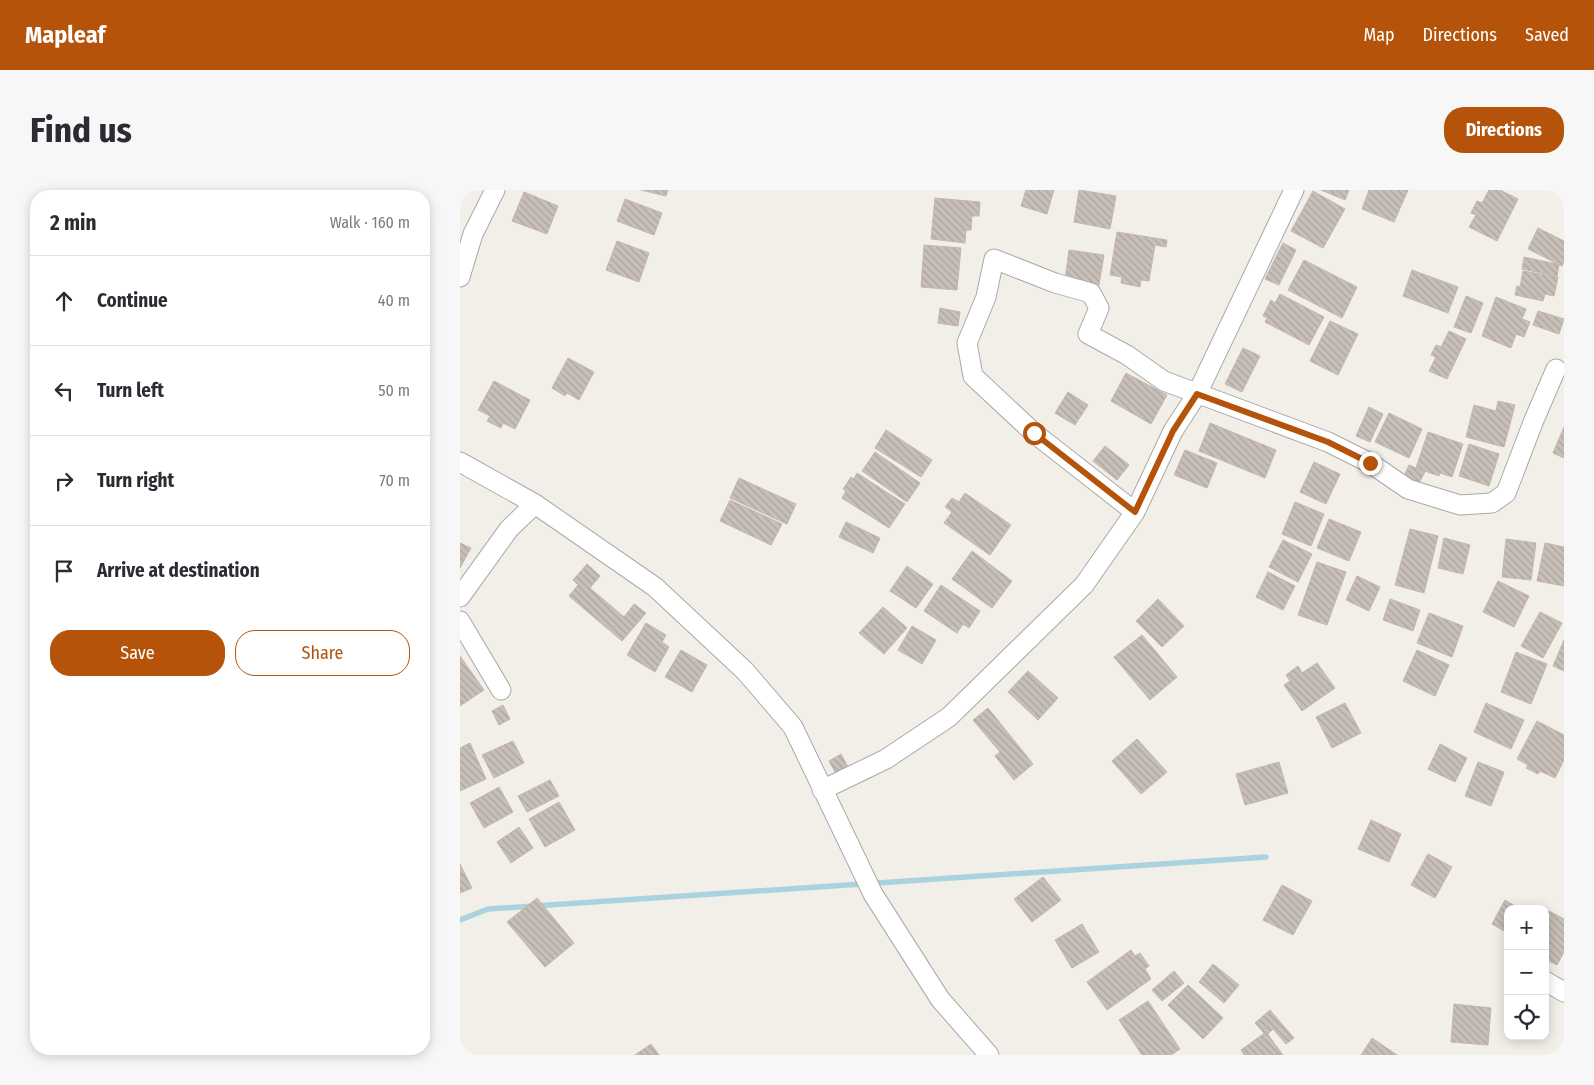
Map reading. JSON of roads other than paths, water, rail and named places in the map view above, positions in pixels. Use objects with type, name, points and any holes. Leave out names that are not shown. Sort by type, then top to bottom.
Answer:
[{"type":"street","points":[[460,277],[473,234],[495,190]]},
{"type":"street","points":[[822,790],[886,759],[949,717],[1084,585],[1135,512],[1173,431],[1197,394],[1294,190]]},
{"type":"street","points":[[1135,512],[1034,433],[973,376],[967,343],[986,297],[994,259],[1055,283],[1091,293],[1099,308],[1088,334],[1127,355],[1164,380],[1328,442],[1370,463],[1408,489],[1460,505],[1492,503],[1506,493],[1534,420],[1561,368]]},
{"type":"street","points":[[460,462],[535,504],[655,587],[745,671],[793,727],[873,894],[940,999],[989,1055]]},
{"type":"street","points":[[460,597],[509,529],[535,504]]},
{"type":"street","points":[[460,620],[501,690]]},
{"type":"street","points":[[1549,983],[1564,992]]},
{"type":"waterway","points":[[460,920],[488,909],[1266,857]]}]
